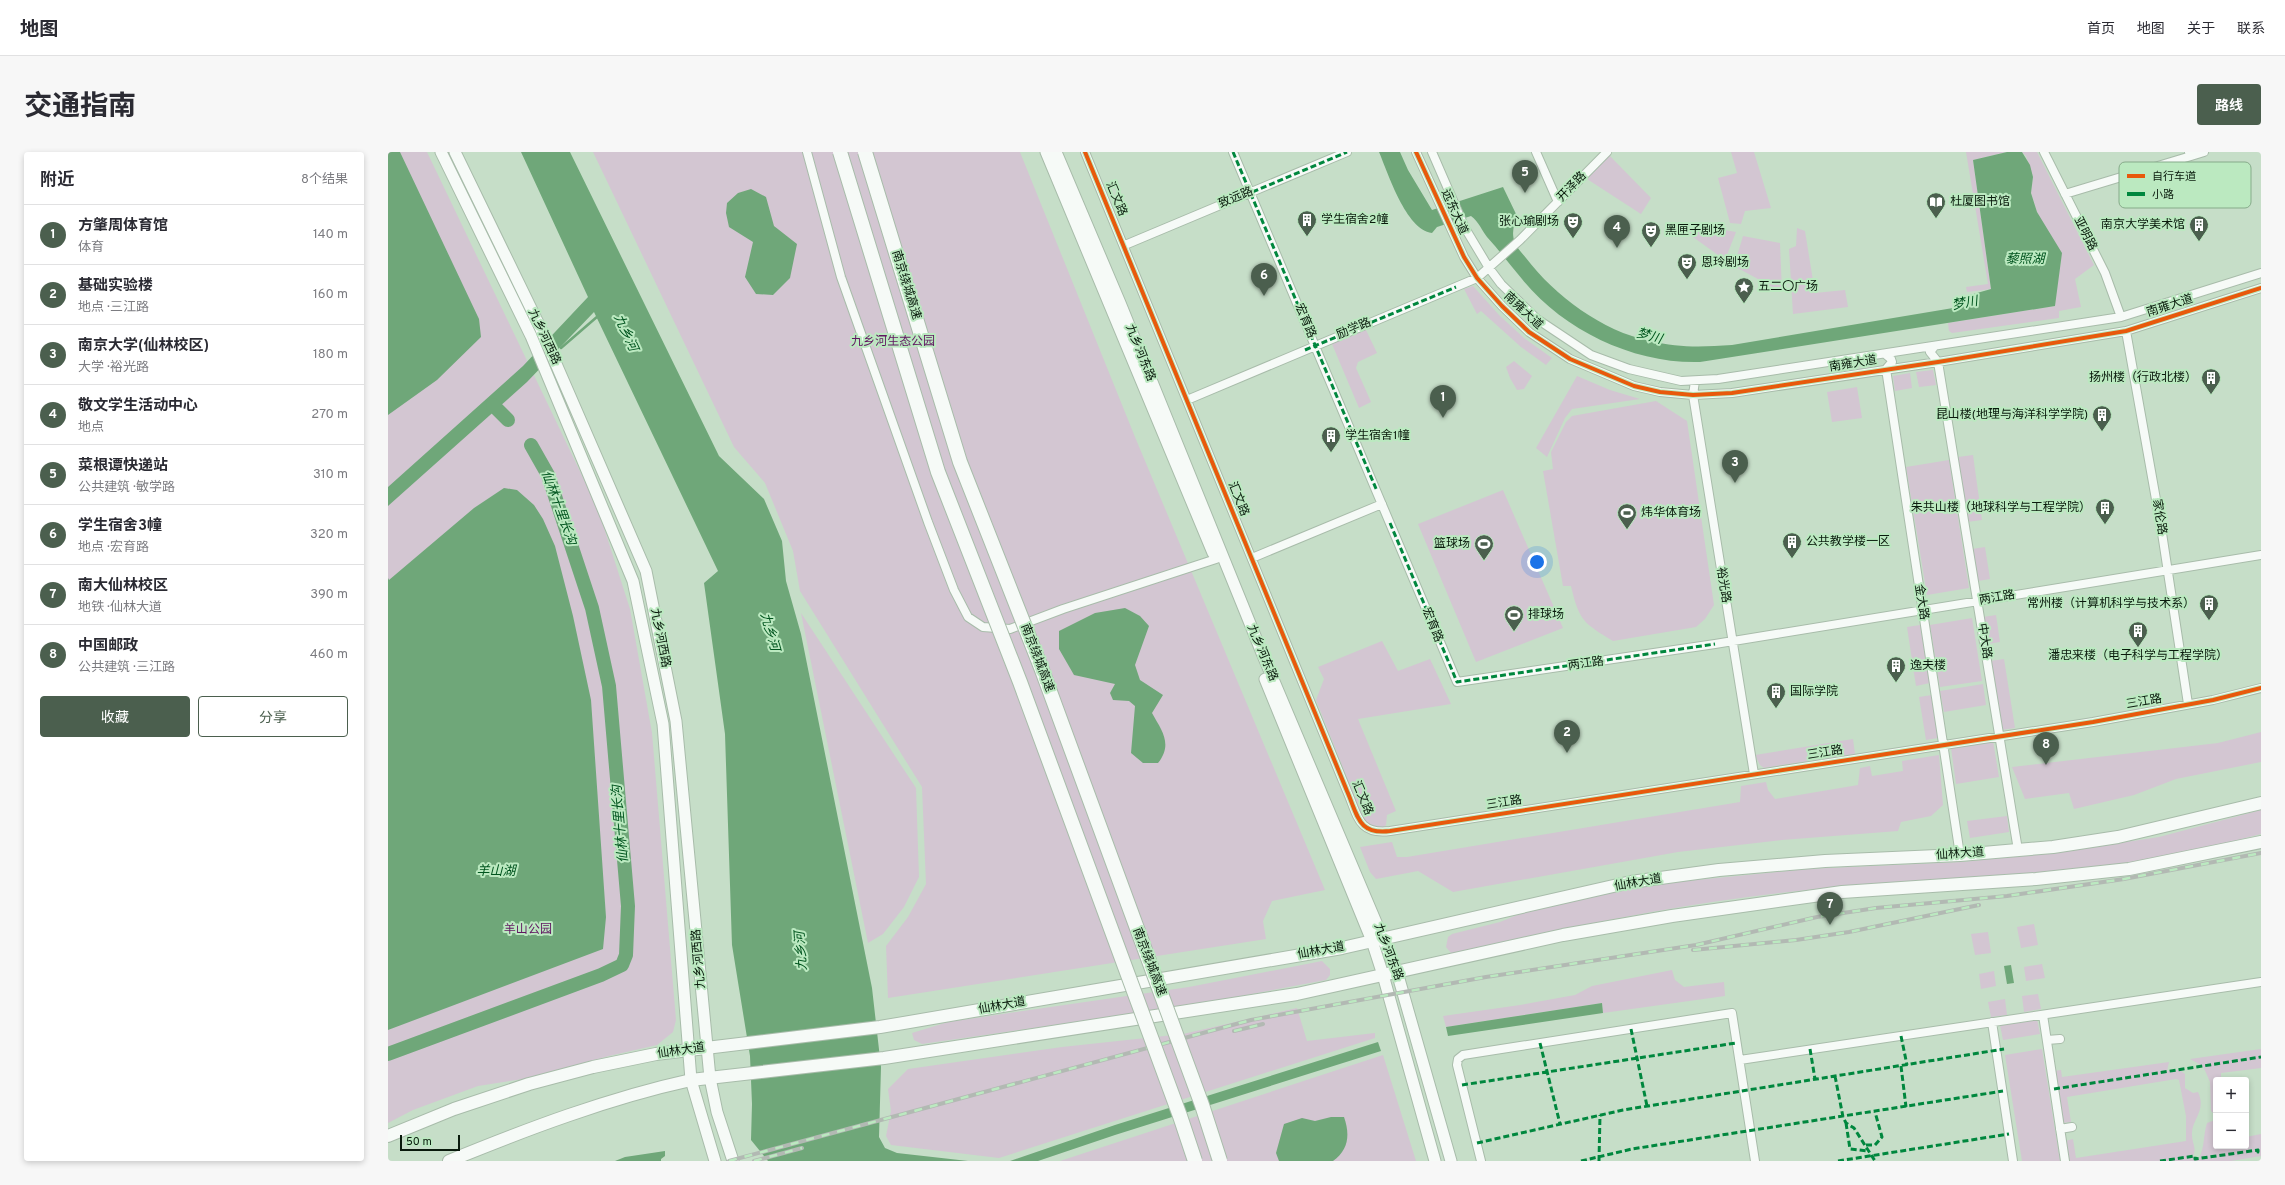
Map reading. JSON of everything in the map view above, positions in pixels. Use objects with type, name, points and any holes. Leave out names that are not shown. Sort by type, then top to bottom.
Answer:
[{"type":"highway","name":"南京绕城高速","points":[[840,152],[938,472],[1020,682],[1180,1116],[1195,1161]]},
{"type":"highway","name":"南京绕城高速","points":[[866,152],[960,462],[1042,670],[1202,1105],[1220,1161]]},
{"type":"main road","name":"九乡河西路","points":[[441,152],[531,336],[633,580],[661,717],[691,1080],[716,1161]]},
{"type":"main road","name":"九乡河西路","points":[[455,152],[567,385],[646,571],[676,721],[710,1078],[717,1112],[733,1161]]},
{"type":"main road","name":"九乡河东路","points":[[1046,152],[1216,559],[1372,941],[1383,975],[1435,1161]]},
{"type":"main road","name":"九乡河东路","points":[[1056,152],[1120,303],[1262,653],[1397,972],[1451,1161]]},
{"type":"main road","name":"仙林大道","points":[[388,1136],[454,1109],[529,1084],[593,1067],[688,1049],[880,1027],[1384,939],[1631,882],[1727,869],[1825,861],[1960,855],[2053,847],[2118,837],[2261,803]]},
{"type":"main road","points":[[449,1161],[586,1110],[661,1087],[691,1080],[749,1075],[884,1058],[1298,994],[1563,935],[1740,905],[1842,892],[2036,880],[2129,869],[2261,842]]},
{"type":"street","points":[[807,152],[841,277],[928,522],[954,590],[968,617],[983,627],[1010,629],[1063,609],[1216,559]]},
{"type":"street","name":"汇文路","points":[[1086,152],[1125,245],[1186,400],[1362,824],[1367,830],[1376,833],[1390,831]]},
{"type":"street","name":"宏育路","points":[[1233,152],[1457,682]]},
{"type":"street","name":"致远路","points":[[1125,245],[1347,152]]},
{"type":"street","name":"远东大道","points":[[1416,152],[1452,234],[1477,278]]},
{"type":"street","name":"远东大道","points":[[1432,152],[1465,228],[1491,267]]},
{"type":"street","points":[[1536,152],[1558,202]]},
{"type":"street","name":"开泽路","points":[[1491,267],[1520,240],[1607,152]]},
{"type":"street","name":"亚明路","points":[[2044,152],[2105,273],[2122,317]]},
{"type":"street","points":[[2165,162],[2190,154],[2204,152]]},
{"type":"street","points":[[2065,194],[2119,177]]},
{"type":"street","name":"励学路","points":[[1186,400],[1477,278],[1491,267]]},
{"type":"street","name":"南雍大道","points":[[1491,267],[1501,284],[1537,319],[1591,355],[1629,369],[1668,378],[1695,381],[1934,347],[2122,317],[2261,275]]},
{"type":"street","name":"南雍大道","points":[[1477,278],[1529,332],[1570,359],[1634,386],[1660,392],[1693,395],[1732,393],[1938,362],[2126,330],[2261,288]]},
{"type":"street","name":"家伦路","points":[[2126,330],[2167,569],[2188,704]]},
{"type":"street","points":[[1570,359],[1577,347]]},
{"type":"street","name":"中大路","points":[[1934,347],[1930,352],[1938,362],[2018,850]]},
{"type":"street","name":"金大路","points":[[1885,354],[1891,359],[1892,362],[1886,369],[1960,855]]},
{"type":"street","name":"裕光路","points":[[1695,381],[1693,395],[1754,774]]},
{"type":"street","points":[[555,393],[567,385]]},
{"type":"street","points":[[1252,558],[1382,504]]},
{"type":"street","name":"两江路","points":[[1457,682],[1715,644],[2167,569],[2261,555]]},
{"type":"street","name":"三江路","points":[[1390,831],[1999,736],[2239,695],[2261,688]]},
{"type":"street","points":[[1740,1060],[2261,982]]},
{"type":"street","points":[[1481,1161],[1457,1065],[1458,1059],[1463,1055],[1732,1013],[1755,1161]]},
{"type":"street","points":[[2043,1015],[2065,1161]]},
{"type":"street","points":[[1992,1022],[2013,1161]]},
{"type":"street","points":[[2047,1040],[2060,1039]]},
{"type":"street","points":[[2060,1129],[2072,1127]]},
{"type":"green space","name":"羊山公园","points":[[388,152],[427,152],[598,509],[630,609],[652,733],[676,1020],[673,1032],[657,1045],[523,1079],[478,1086],[413,1110],[388,1123]]},
{"type":"green space","name":"九乡河生态公园","points":[[593,152],[1020,152],[1135,437],[1325,890],[1272,901],[1263,921],[1266,939],[888,998],[886,946],[908,917],[926,884],[922,787],[800,591],[793,551],[765,483],[734,447]]},
{"type":"green space","points":[[1731,152],[1754,152],[1771,208],[1745,211],[1741,224],[1730,223],[1718,178],[1737,173]]},
{"type":"green space","points":[[1966,152],[2007,152],[1973,160],[1991,289],[1967,292],[1966,287],[1988,284]]},
{"type":"green space","points":[[2022,152],[2037,152],[2094,265],[2075,279],[2081,307],[2059,311],[2059,318],[1952,333],[1949,331],[1948,323],[2055,306],[2056,286],[2061,262],[2037,212],[2031,193],[2033,177],[2026,156]]},
{"type":"green space","points":[[1609,155],[1651,198],[1641,214],[1587,179]]},
{"type":"green space","points":[[1680,222],[1736,232],[1725,260],[1679,227]]},
{"type":"green space","points":[[1797,228],[1805,231],[1815,293],[1845,290],[1848,307],[1793,314],[1789,249],[1796,246]]},
{"type":"green space","points":[[1743,236],[1780,243],[1782,292],[1734,266]]},
{"type":"green space","points":[[1473,286],[1499,315],[1524,338],[1552,358],[1546,365],[1521,347],[1481,311],[1477,314],[1464,289]]},
{"type":"green space","points":[[1366,330],[1377,353],[1358,362],[1356,368],[1371,402],[1359,408],[1332,344]]},
{"type":"green space","points":[[1514,361],[1532,376],[1524,389],[1517,390],[1506,367]]},
{"type":"green space","points":[[1933,370],[1936,385],[1919,387],[1916,372]]},
{"type":"green space","points":[[1910,373],[1912,388],[1895,391],[1893,376]]},
{"type":"green space","points":[[1577,376],[1610,390],[1640,399],[1572,409],[1565,418],[1547,457],[1536,448]]},
{"type":"green space","points":[[1857,387],[1862,418],[1832,422],[1827,392]]},
{"type":"green space","name":"炜华体育场","points":[[1656,401],[1687,421],[1714,605],[1705,619],[1696,627],[1613,641],[1595,630],[1584,620],[1580,614],[1571,586],[1563,586],[1543,471],[1553,469],[1551,452],[1566,422],[1572,416]]},
{"type":"green space","points":[[1973,455],[1982,520],[1967,522],[1958,457]]},
{"type":"green space","points":[[1949,460],[1969,588],[1927,595],[1906,467]]},
{"type":"green space","name":"篮球场","points":[[1503,490],[1563,628],[1476,662],[1418,524]]},
{"type":"green space","points":[[1985,547],[1990,579],[1978,581],[1972,549]]},
{"type":"green space","points":[[801,613],[916,788],[919,877],[904,907],[883,934],[868,943]]},
{"type":"green space","points":[[1996,615],[2000,642],[1987,644],[1983,617]]},
{"type":"green space","points":[[1972,618],[1982,681],[1940,687],[1930,625]]},
{"type":"green space","points":[[1920,625],[1930,683],[1916,686],[1907,627]]},
{"type":"green space","points":[[1382,641],[1398,671],[1430,659],[1451,704],[1358,719],[1396,811],[1387,815],[1386,825],[1382,829],[1367,825],[1363,818],[1316,700],[1324,679],[1318,667]]},
{"type":"green space","points":[[2004,659],[2015,728],[2001,730],[1990,661]]},
{"type":"green space","points":[[1983,684],[1986,705],[1944,712],[1940,691]]},
{"type":"green space","points":[[1932,695],[1938,738],[1926,740],[1919,697]]},
{"type":"green space","points":[[2261,732],[2261,762],[2176,779],[2134,795],[2074,809],[2069,793],[2025,799],[2012,767],[2218,743]]},
{"type":"green space","points":[[1853,739],[1855,754],[1764,768],[1760,765],[1755,755]]},
{"type":"green space","points":[[1993,741],[1999,777],[1956,784],[1951,748]]},
{"type":"green space","points":[[1939,755],[1943,805],[1931,816],[1901,822],[1898,831],[1782,840],[1678,852],[1453,892],[1418,871],[1376,879],[1370,872],[1360,847],[1392,842],[1397,857],[1407,857],[1740,802],[1741,786],[1766,782],[1768,790],[1775,799],[1858,785],[1860,768],[1870,766],[1872,776],[1903,771],[1902,761]]},
{"type":"green space","points":[[2261,810],[2261,834],[2123,864],[2039,875],[1864,885],[1742,898],[1599,922],[1456,954],[1451,953],[1446,947],[1448,937],[1452,934],[1500,922],[1530,910],[1609,893],[1676,882],[1807,869],[1962,862],[2061,852],[2159,837]]},
{"type":"green space","points":[[2007,816],[2009,832],[1970,838],[1967,821]]},
{"type":"green space","points":[[2034,924],[2038,945],[2021,948],[2017,927]]},
{"type":"green space","points":[[1988,932],[1991,953],[1975,955],[1971,934]]},
{"type":"green space","points":[[1322,961],[1330,969],[1330,975],[1326,980],[1193,1005],[922,1044],[914,1040],[912,1033],[948,1022],[1189,987]]},
{"type":"green space","points":[[2042,964],[2045,978],[2026,981],[2024,967]]},
{"type":"green space","points":[[1672,970],[1675,980],[1684,987],[1724,982],[1725,996],[1603,1013],[1602,1003],[1446,1027],[1443,1016],[1520,1005],[1575,995],[1592,986]]},
{"type":"green space","points":[[1994,971],[1996,986],[1981,989],[1979,974]]},
{"type":"green space","points":[[2038,994],[2041,1009],[2024,1012],[2022,996]]},
{"type":"green space","points":[[2005,999],[2007,1015],[1991,1017],[1988,1002]]},
{"type":"green space","points":[[1297,1008],[1307,1041],[1375,1033],[1375,1038],[999,1158],[891,1145],[886,1136],[891,1111],[888,1089],[908,1069],[1062,1047],[1183,1034]]},
{"type":"green space","points":[[2037,1019],[2040,1034],[2003,1040],[2000,1025]]},
{"type":"green space","points":[[2042,1049],[2060,1161],[2022,1161],[2005,1055]]},
{"type":"green space","points":[[2261,1049],[2261,1068],[2221,1073],[2221,1077],[2213,1077],[2213,1113],[2211,1111],[2210,1082],[2203,1066],[2190,1059]]},
{"type":"green space","points":[[1383,1055],[1416,1161],[1060,1161]]},
{"type":"green space","points":[[2169,1062],[2167,1071],[2180,1070],[2185,1074],[2185,1088],[2193,1093],[2198,1092],[2200,1099],[2200,1110],[2192,1130],[2195,1150],[2193,1156],[2196,1159],[2199,1158],[2202,1150],[2207,1123],[2213,1121],[2213,1149],[2249,1149],[2249,1136],[2261,1134],[2261,1156],[2231,1161],[2068,1161],[2065,1141],[2073,1139],[2076,1158],[2186,1141],[2186,1116],[2179,1080],[2176,1079],[2067,1097],[2071,1122],[2062,1123],[2054,1071],[2061,1070],[2062,1077]]},
{"type":"water","points":[[388,152],[400,152],[479,319],[481,337],[437,380],[388,415]]},
{"type":"water","name":"九乡河","points":[[521,152],[570,152],[719,456],[764,499],[782,541],[786,581],[801,634],[872,988],[881,1067],[879,1137],[885,1148],[897,1153],[968,1161],[768,1161],[751,1140],[752,1104],[750,1056],[732,945],[725,734],[704,583],[718,571],[594,312],[527,382],[388,506],[388,487],[523,366],[588,297]]},
{"type":"water","name":"藜照湖","points":[[1379,152],[1400,152],[1408,170],[1432,210],[1503,187],[1517,216],[1513,232],[1516,245],[1538,272],[1565,298],[1597,320],[1632,336],[1671,345],[1701,346],[1732,345],[1971,305],[1970,295],[1991,289],[1973,160],[2007,152],[2022,152],[2030,165],[2033,177],[2031,193],[2037,212],[2062,253],[2055,306],[1700,362],[1675,361],[1650,357],[1625,350],[1602,340],[1579,328],[1558,314],[1522,279],[1471,216],[1437,227],[1432,233],[1423,230],[1406,212]]},
{"type":"water","points":[[751,189],[766,197],[774,226],[797,244],[790,278],[773,295],[756,294],[745,277],[753,242],[729,227],[726,213],[727,203],[738,193]]},
{"type":"water","name":"羊山湖","points":[[504,488],[517,490],[534,505],[543,519],[555,546],[573,616],[591,700],[606,917],[603,949],[388,1030],[388,578],[389,580],[474,508]]},
{"type":"water","points":[[1125,608],[1140,616],[1149,626],[1135,665],[1140,680],[1163,695],[1152,713],[1162,732],[1165,744],[1165,750],[1158,763],[1143,763],[1131,753],[1135,706],[1129,701],[1113,700],[1110,693],[1115,684],[1074,675],[1059,649],[1059,631],[1095,613]]},
{"type":"water","points":[[2011,965],[2014,983],[2007,984],[2004,966]]},
{"type":"water","points":[[1602,1003],[1603,1013],[1448,1036],[1446,1027]]},
{"type":"water","points":[[1378,1042],[1381,1051],[1115,1135],[1038,1161],[1010,1161],[1115,1125]]},
{"type":"water","points":[[1331,1117],[1344,1117],[1346,1123],[1347,1141],[1338,1157],[1333,1161],[1279,1161],[1276,1153],[1284,1124],[1302,1118],[1315,1121]]},
{"type":"water","points":[[665,1151],[665,1156],[661,1159],[661,1161],[615,1161],[625,1157]]},
{"type":"waterway","points":[[561,348],[598,316]]},
{"type":"waterway","points":[[493,405],[508,420]]},
{"type":"waterway","name":"仙林十里长沟","points":[[388,1054],[601,975],[622,965],[626,955],[628,906],[609,686],[592,608],[548,475],[531,445]]},
{"type":"railway","points":[[729,1161],[1251,1020],[1486,977],[1696,945],[1817,917],[1876,908],[2007,896],[2124,879],[2261,853]]},
{"type":"railway","points":[[1693,950],[1796,940],[1849,932],[1979,905]]},
{"type":"railway","points":[[1234,1031],[1263,1024]]},
{"type":"railway","points":[[754,1161],[802,1148]]},
{"type":"marked path","points":[[1233,152],[1377,491]]},
{"type":"marked path","points":[[1236,199],[1347,152]]},
{"type":"marked path","points":[[1305,350],[1456,287]]},
{"type":"marked path","points":[[1390,523],[1457,682],[1715,644]]},
{"type":"marked path","points":[[1631,1029],[1647,1106]]},
{"type":"marked path","points":[[1901,1036],[1907,1065]]},
{"type":"marked path","points":[[1540,1043],[1560,1124]]},
{"type":"marked path","points":[[1462,1085],[1736,1043]]},
{"type":"marked path","points":[[1810,1049],[1815,1079]]},
{"type":"marked path","points":[[1477,1143],[1623,1110],[2004,1049]]},
{"type":"marked path","points":[[2054,1089],[2261,1057]]},
{"type":"marked path","points":[[1901,1066],[1906,1107]]},
{"type":"marked path","points":[[1835,1076],[1843,1117],[1846,1123],[1854,1128],[1875,1161]]},
{"type":"marked path","points":[[1581,1161],[1632,1149],[2003,1091]]},
{"type":"marked path","points":[[1866,1145],[1875,1145],[1882,1137],[1875,1112]]},
{"type":"marked path","points":[[1599,1161],[1600,1115]]},
{"type":"marked path","points":[[1846,1123],[1850,1149],[1869,1151]]},
{"type":"marked path","points":[[1838,1161],[2009,1134]]},
{"type":"marked path","points":[[2160,1161],[2195,1156],[2195,1159],[2258,1150],[2258,1152],[2261,1151]]},
{"type":"cycle path","points":[[1085,152],[1357,816],[1365,827],[1371,830],[1390,831],[2093,722],[2213,700],[2261,688]]},
{"type":"cycle path","points":[[1416,152],[1464,257],[1477,278],[1502,306],[1529,332],[1570,359],[1634,386],[1660,392],[1693,395],[1732,393],[1938,362],[2126,331],[2261,288]]},
{"type":"place","name":"菜根谭快递站","points":[[1525,193]]},
{"type":"place","name":"杜厦图书馆","points":[[1936,219]]},
{"type":"place","name":"学生宿舍2幢","points":[[1307,237]]},
{"type":"place","name":"张心瑜剧场","points":[[1573,239]]},
{"type":"place","name":"南京大学美术馆","points":[[2199,242]]},
{"type":"place","name":"敬文学生活动中心","points":[[1617,248]]},
{"type":"place","name":"黑匣子剧场","points":[[1651,248]]},
{"type":"place","name":"恩玲剧场","points":[[1687,280]]},
{"type":"place","name":"学生宿舍3幢","points":[[1264,296]]},
{"type":"place","name":"五二〇广场","points":[[1744,304]]},
{"type":"place","name":"扬州楼（行政北楼）","points":[[2211,395]]},
{"type":"place","name":"方肇周体育馆","points":[[1443,418]]},
{"type":"place","name":"昆山楼(地理与海洋科学学院)","points":[[2102,432]]},
{"type":"place","name":"学生宿舍1幢","points":[[1331,453]]},
{"type":"place","name":"南京大学(仙林校区)","points":[[1735,483]]},
{"type":"place","name":"朱共山楼（地球科学与工程学院）","points":[[2105,525]]},
{"type":"place","name":"炜华体育场","points":[[1627,530]]},
{"type":"place","name":"公共教学楼一区","points":[[1792,559]]},
{"type":"place","name":"篮球场","points":[[1484,561]]},
{"type":"place","name":"常州楼（计算机科学与技术系）","points":[[2209,621]]},
{"type":"place","name":"排球场","points":[[1514,632]]},
{"type":"place","name":"潘忠来楼（电子科学与工程学院）","points":[[2138,648]]},
{"type":"place","name":"逸夫楼","points":[[1896,683]]},
{"type":"place","name":"国际学院","points":[[1776,709]]},
{"type":"place","name":"基础实验楼","points":[[1567,753]]},
{"type":"place","name":"中国邮政","points":[[2046,765]]},
{"type":"place","name":"南大仙林校区","points":[[1830,925]]},
{"type":"water label","name":"梦川","points":[[1965,304]]},
{"type":"water label","name":"梦川","points":[[1649,337]]}]
